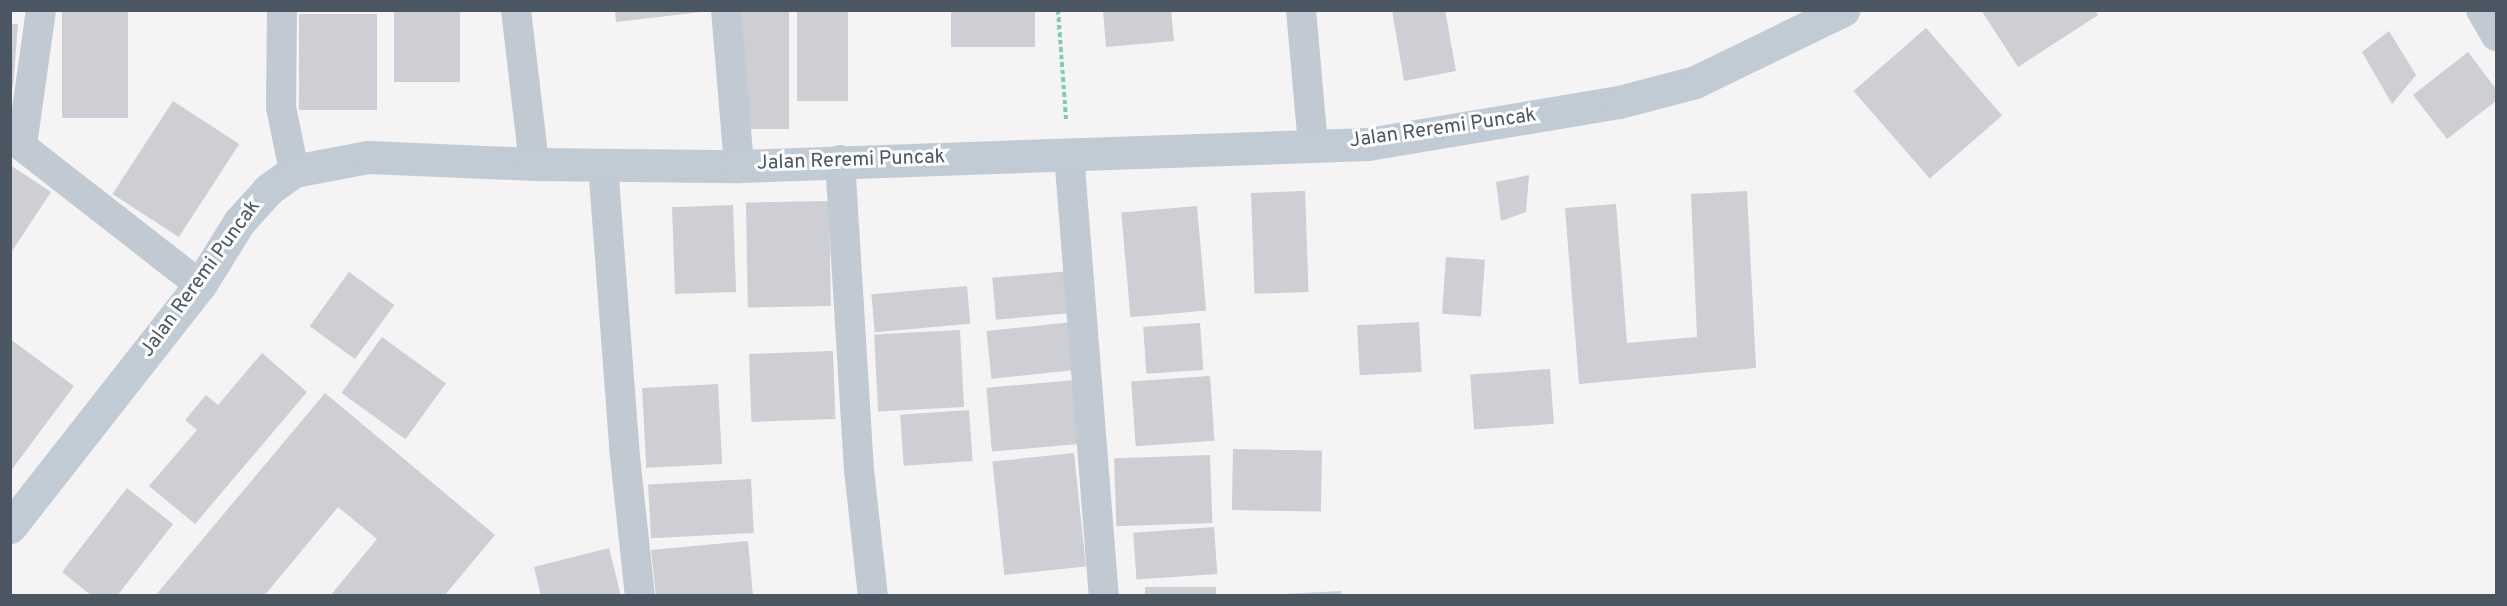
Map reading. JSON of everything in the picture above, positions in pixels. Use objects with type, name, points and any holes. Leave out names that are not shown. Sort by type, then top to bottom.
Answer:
[{"type":"street","points":[[41,10],[16,141],[200,285]]},
{"type":"street","points":[[282,10],[281,107],[294,171]]},
{"type":"street","points":[[516,10],[534,164]]},
{"type":"street","points":[[726,10],[739,166]]},
{"type":"street","points":[[1301,10],[1313,145]]},
{"type":"street","name":"Jalan Reremi Puncak","points":[[10,527],[200,285],[239,222],[269,189],[294,171],[368,157],[534,164],[739,166],[840,160],[1368,144],[1619,102],[1695,82],[1843,10]]},
{"type":"street","points":[[2481,10],[2496,36]]},
{"type":"street","points":[[1069,154],[1104,596]]},
{"type":"street","points":[[840,160],[859,470],[873,596]]},
{"type":"street","points":[[603,165],[624,447],[640,596]]},
{"type":"path","points":[[1058,10],[1069,154]]},
{"type":"building","points":[[62,10],[128,10],[128,118],[62,118]]},
{"type":"building","points":[[394,10],[460,10],[460,82],[394,82]]},
{"type":"building","points":[[615,10],[701,10],[701,12],[616,22]]},
{"type":"building","points":[[736,10],[789,10],[789,129],[736,129]]},
{"type":"building","points":[[797,10],[848,10],[848,101],[797,101]]},
{"type":"building","points":[[951,10],[1035,10],[1035,47],[951,47]]},
{"type":"building","points":[[1103,10],[1171,10],[1174,41],[1106,47]]},
{"type":"building","points":[[1392,10],[1445,10],[1456,71],[1404,81]]},
{"type":"building","points":[[1981,10],[2095,10],[2098,15],[2018,67]]},
{"type":"building","points":[[299,14],[377,14],[377,110],[299,110]]},
{"type":"building","points":[[10,24],[18,24],[13,87],[10,87]]},
{"type":"building","points":[[1926,28],[2002,116],[1930,179],[1854,91]]},
{"type":"building","points":[[2389,31],[2416,75],[2392,104],[2362,52]]},
{"type":"building","points":[[2468,52],[2496,89],[2496,101],[2447,139],[2413,95]]},
{"type":"building","points":[[173,101],[239,144],[179,237],[113,194]]},
{"type":"building","points":[[10,165],[51,192],[10,254]]},
{"type":"building","points":[[1529,175],[1526,212],[1501,221],[1496,182]]},
{"type":"building","points":[[1305,191],[1309,292],[1255,294],[1251,193]]},
{"type":"building","points":[[1747,191],[1756,368],[1579,384],[1565,208],[1616,204],[1627,343],[1697,337],[1691,194]]},
{"type":"building","points":[[829,201],[831,306],[748,307],[746,202]]},
{"type":"building","points":[[733,205],[736,292],[675,294],[672,207]]},
{"type":"building","points":[[1197,206],[1206,311],[1130,317],[1121,213]]},
{"type":"building","points":[[1446,257],[1485,260],[1481,317],[1442,314]]},
{"type":"building","points":[[1070,271],[1074,313],[996,320],[992,278]]},
{"type":"building","points":[[349,272],[394,305],[355,359],[310,326]]},
{"type":"building","points":[[967,286],[970,324],[875,332],[871,294]]},
{"type":"building","points":[[1072,322],[1077,370],[991,379],[986,331]]},
{"type":"building","points":[[1419,322],[1422,372],[1360,375],[1357,325]]},
{"type":"building","points":[[1200,323],[1203,370],[1146,374],[1143,327]]},
{"type":"building","points":[[960,330],[964,407],[878,411],[874,335]]},
{"type":"building","points":[[382,337],[446,383],[405,439],[341,393]]},
{"type":"building","points":[[10,339],[74,386],[10,472]]},
{"type":"building","points":[[833,351],[835,419],[751,422],[749,354]]},
{"type":"building","points":[[262,353],[307,392],[195,524],[149,486],[197,430],[185,420],[206,395],[218,405]]},
{"type":"building","points":[[1550,369],[1554,424],[1474,429],[1470,375]]},
{"type":"building","points":[[1210,376],[1215,441],[1136,446],[1131,382]]},
{"type":"building","points":[[1076,380],[1082,444],[992,452],[986,388]]},
{"type":"building","points":[[718,384],[722,464],[646,468],[642,388]]},
{"type":"building","points":[[325,393],[495,535],[444,596],[330,596],[377,539],[338,507],[264,596],[155,596]]},
{"type":"building","points":[[969,410],[973,461],[904,466],[900,415]]},
{"type":"building","points":[[1233,449],[1322,451],[1321,512],[1232,510]]},
{"type":"building","points":[[1074,453],[1086,566],[1004,575],[992,462]]},
{"type":"building","points":[[1210,455],[1212,523],[1116,526],[1114,458]]},
{"type":"building","points":[[751,479],[754,533],[651,538],[648,484]]},
{"type":"building","points":[[127,488],[173,524],[117,596],[92,596],[62,572]]},
{"type":"building","points":[[1214,527],[1217,574],[1136,580],[1133,533]]},
{"type":"building","points":[[748,541],[753,596],[656,596],[651,550]]},
{"type":"building","points":[[609,548],[621,596],[541,596],[534,567]]},
{"type":"building","points":[[1145,587],[1216,587],[1216,596],[1145,596]]},
{"type":"building","points":[[1341,591],[1341,596],[1283,596],[1283,594]]}]
